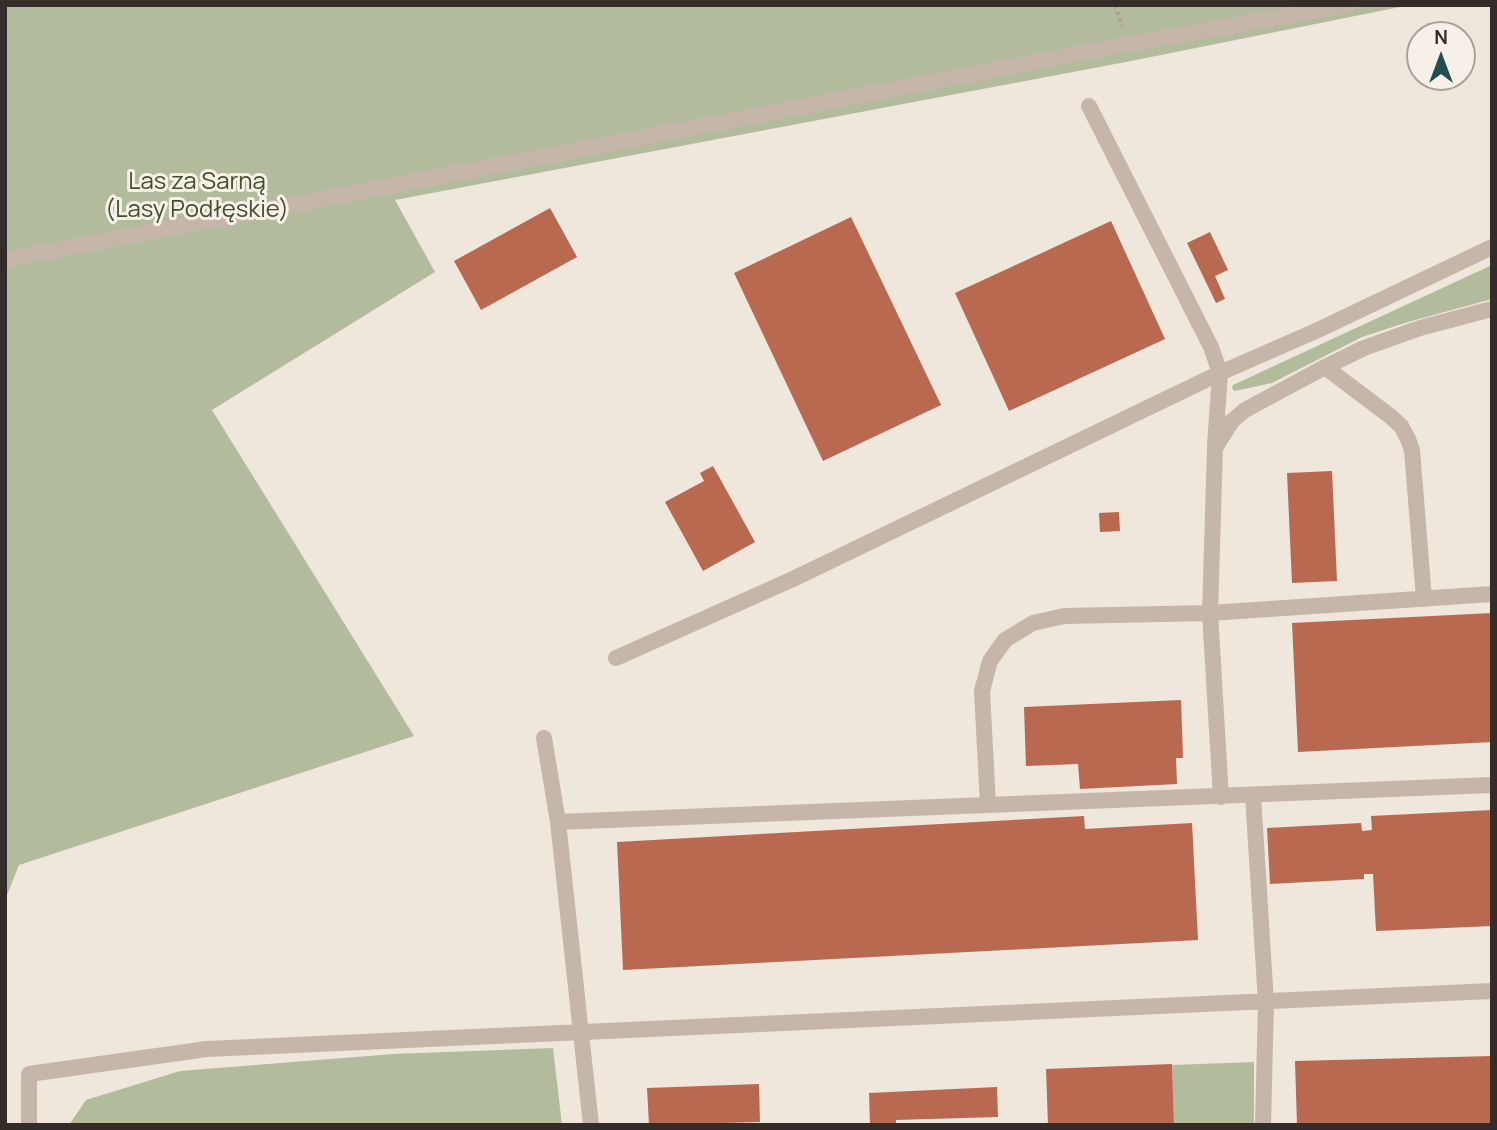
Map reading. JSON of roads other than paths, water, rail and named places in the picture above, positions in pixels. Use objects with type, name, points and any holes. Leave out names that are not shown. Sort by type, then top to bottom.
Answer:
[{"type":"lane","points":[[5,260],[1129,44],[1349,5]]},
{"type":"lane","points":[[1089,106],[1211,347],[1220,373],[1214,448],[1210,613],[1221,797]]},
{"type":"lane","points":[[616,658],[793,579],[1220,373],[1318,330],[1492,247]]},
{"type":"lane","points":[[1214,448],[1232,421],[1245,410],[1325,367],[1364,348],[1409,332],[1492,309]]},
{"type":"lane","points":[[1325,367],[1390,416],[1401,426],[1408,439],[1412,450],[1424,599]]},
{"type":"lane","points":[[988,806],[982,691],[990,661],[1004,640],[1032,623],[1064,616],[1210,613],[1492,594]]},
{"type":"lane","points":[[544,738],[558,822],[591,1125]]},
{"type":"lane","points":[[558,822],[1492,785]]},
{"type":"lane","points":[[1253,795],[1266,1002],[1263,1125]]},
{"type":"lane","points":[[29,1125],[29,1074],[207,1049],[1492,991]]},
{"type":"park label","name":"Las za Sarną (Lasy Podłęskie)","points":[[197,196]]}]
